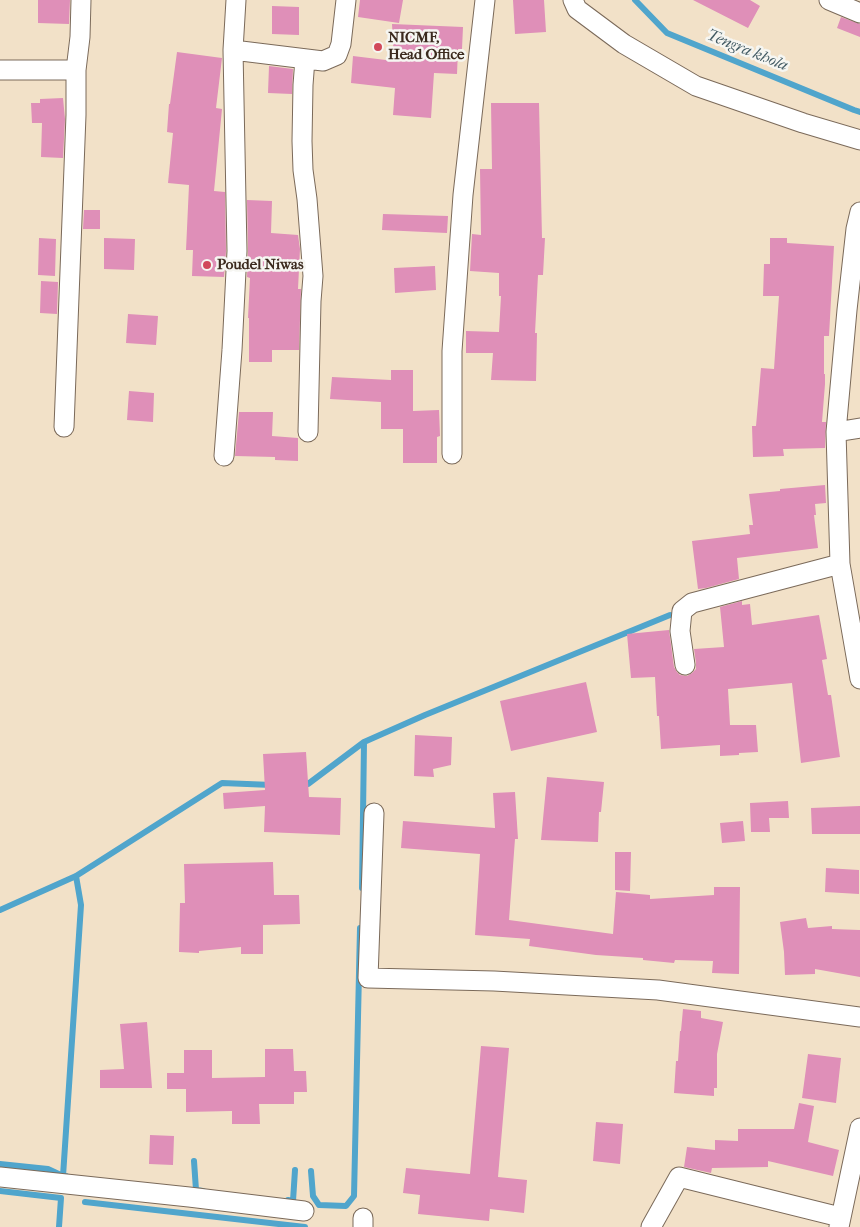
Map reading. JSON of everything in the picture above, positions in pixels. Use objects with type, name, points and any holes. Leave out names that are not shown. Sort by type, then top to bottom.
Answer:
[{"type":"street","points":[[64,427],[76,115],[76,70],[80,37],[81,0]]},
{"type":"street","points":[[224,456],[237,251],[233,50],[236,0]]},
{"type":"street","points":[[233,50],[324,61],[337,55],[341,44],[346,0]]},
{"type":"street","points":[[452,454],[453,341],[463,195],[485,0]]},
{"type":"street","points":[[573,0],[577,9],[624,44],[696,86],[803,123],[860,140]]},
{"type":"street","points":[[829,0],[860,13]]},
{"type":"street","points":[[305,59],[303,85],[303,170],[313,276],[308,432]]},
{"type":"street","points":[[0,70],[76,70]]},
{"type":"street","points":[[859,224],[847,310],[836,432],[840,564],[860,679]]},
{"type":"street","points":[[836,432],[860,428]]},
{"type":"street","points":[[685,665],[680,631],[682,611],[692,603],[840,564]]},
{"type":"street","points":[[374,813],[368,978],[494,981],[658,990],[860,1017]]},
{"type":"street","points":[[651,1227],[679,1177],[839,1222],[860,1128]]},
{"type":"street","points":[[0,1177],[304,1211]]},
{"type":"building","points":[[38,0],[70,0],[69,24],[38,23]]},
{"type":"building","points":[[360,0],[403,0],[399,23],[358,17]]},
{"type":"building","points":[[513,0],[544,0],[546,32],[515,34]]},
{"type":"building","points":[[693,0],[750,0],[760,6],[748,28]]},
{"type":"building","points":[[272,6],[299,7],[299,35],[272,34]]},
{"type":"building","points":[[841,17],[860,24],[860,37],[837,28]]},
{"type":"building","points":[[392,24],[463,27],[462,49],[458,49],[457,74],[434,73],[431,118],[393,115],[395,88],[351,83],[353,56],[394,61]]},
{"type":"building","points":[[177,52],[222,58],[216,108],[222,109],[214,191],[225,192],[226,251],[224,277],[192,276],[193,250],[186,250],[189,185],[168,183],[173,133],[167,132]]},
{"type":"building","points":[[269,66],[293,69],[292,94],[268,93]]},
{"type":"building","points":[[63,98],[65,119],[63,158],[41,157],[42,123],[32,123],[31,103],[40,103],[40,99]]},
{"type":"building","points":[[491,103],[539,103],[542,238],[545,238],[543,275],[538,275],[535,333],[537,333],[536,381],[491,380],[493,353],[466,353],[466,331],[499,332],[501,296],[499,296],[499,273],[470,271],[472,234],[481,235],[480,169],[492,169]]},
{"type":"building","points":[[247,200],[272,201],[271,233],[298,235],[300,249],[298,289],[301,289],[299,350],[272,350],[272,362],[249,362],[248,318],[250,278],[247,277]]},
{"type":"building","points":[[84,210],[100,210],[100,229],[83,229]]},
{"type":"building","points":[[383,214],[448,216],[447,233],[382,230]]},
{"type":"building","points":[[39,238],[56,239],[55,276],[38,275]]},
{"type":"building","points":[[104,238],[135,239],[134,270],[104,269]]},
{"type":"building","points":[[770,238],[787,238],[787,243],[834,246],[829,336],[824,336],[825,384],[822,422],[826,422],[825,448],[783,449],[784,456],[753,457],[752,426],[756,426],[761,368],[774,369],[779,296],[763,296],[764,264],[770,264]]},
{"type":"building","points":[[435,266],[436,290],[395,293],[394,268]]},
{"type":"building","points":[[41,281],[58,282],[57,314],[40,313]]},
{"type":"building","points":[[128,314],[158,316],[156,345],[126,343]]},
{"type":"building","points":[[391,370],[413,370],[413,411],[439,410],[440,436],[437,437],[437,463],[403,463],[403,429],[381,429],[381,402],[330,399],[332,377],[391,380]]},
{"type":"building","points":[[129,391],[154,393],[153,422],[127,420]]},
{"type":"building","points":[[239,412],[273,412],[272,436],[298,438],[298,461],[275,460],[275,457],[235,456]]},
{"type":"building","points":[[825,485],[826,503],[815,504],[816,515],[814,515],[818,548],[737,558],[739,579],[698,589],[692,541],[750,534],[749,525],[753,525],[749,494]]},
{"type":"building","points":[[742,601],[742,605],[750,604],[752,625],[819,615],[827,659],[822,660],[828,695],[831,695],[840,757],[801,763],[792,683],[728,689],[730,725],[756,725],[758,752],[720,756],[720,745],[661,749],[655,677],[631,678],[627,634],[669,630],[674,667],[680,675],[687,676],[696,669],[694,649],[724,647],[720,607]]},
{"type":"building","points":[[586,682],[597,732],[511,751],[500,701]]},
{"type":"building","points":[[415,735],[452,737],[451,765],[433,769],[434,777],[414,776]]},
{"type":"building","points":[[306,752],[309,797],[341,798],[340,835],[264,832],[265,806],[224,809],[223,793],[265,790],[263,754]]},
{"type":"building","points":[[547,777],[604,782],[601,812],[599,812],[598,842],[541,840]]},
{"type":"building","points":[[515,792],[518,839],[515,839],[509,920],[613,934],[616,892],[650,895],[650,899],[714,895],[714,887],[740,887],[739,974],[712,973],[713,961],[675,960],[674,963],[643,960],[643,958],[596,955],[529,946],[530,939],[475,935],[480,854],[401,848],[403,821],[495,828],[493,793]]},
{"type":"building","points":[[788,801],[789,818],[769,818],[770,832],[751,832],[750,803]]},
{"type":"building","points":[[860,806],[860,834],[812,834],[811,808]]},
{"type":"building","points":[[743,821],[745,841],[722,843],[720,823]]},
{"type":"building","points":[[615,852],[631,852],[630,891],[615,890]]},
{"type":"building","points":[[273,862],[274,895],[299,895],[300,924],[263,925],[263,954],[241,954],[241,947],[199,951],[199,953],[179,952],[180,903],[185,903],[184,864]]},
{"type":"building","points":[[826,868],[859,870],[859,894],[825,892]]},
{"type":"building","points":[[806,918],[808,928],[832,926],[832,929],[860,930],[860,977],[815,969],[815,974],[785,975],[780,922]]},
{"type":"building","points":[[683,1009],[701,1011],[701,1018],[723,1022],[717,1054],[717,1088],[714,1088],[714,1096],[674,1093]]},
{"type":"building","points":[[147,1022],[152,1088],[100,1088],[100,1070],[124,1069],[120,1024]]},
{"type":"building","points":[[481,1046],[509,1048],[498,1177],[527,1180],[524,1213],[490,1209],[489,1221],[418,1214],[420,1195],[403,1193],[406,1168],[470,1174]]},
{"type":"building","points":[[265,1049],[293,1049],[294,1071],[306,1071],[307,1092],[294,1092],[294,1104],[259,1104],[260,1124],[232,1124],[232,1111],[186,1112],[186,1089],[167,1089],[167,1073],[184,1073],[184,1050],[212,1050],[212,1078],[265,1077]]},
{"type":"building","points":[[808,1054],[841,1058],[836,1103],[802,1098]]},
{"type":"building","points":[[799,1103],[814,1106],[808,1142],[839,1150],[833,1176],[768,1161],[768,1167],[712,1168],[711,1173],[684,1167],[687,1147],[715,1150],[715,1140],[738,1141],[738,1129],[794,1129]]},
{"type":"building","points":[[596,1122],[623,1124],[620,1164],[593,1161]]},
{"type":"building","points":[[150,1135],[174,1136],[173,1165],[149,1164]]},
{"type":"waterway","name":"Tengra khola","points":[[635,0],[667,33],[860,112]]},
{"type":"waterway","points":[[302,785],[308,784],[364,742],[425,715],[670,615]]},
{"type":"waterway","points":[[362,888],[364,742]]},
{"type":"waterway","points":[[0,910],[76,876],[222,783],[272,785]]},
{"type":"waterway","points":[[63,1176],[81,905],[76,876]]},
{"type":"waterway","points":[[311,1171],[313,1196],[319,1205],[346,1206],[354,1196],[360,928]]},
{"type":"waterway","points":[[194,1161],[196,1190],[203,1191]]},
{"type":"waterway","points":[[0,1164],[48,1169],[66,1176]]},
{"type":"waterway","points":[[288,1200],[293,1201],[295,1170]]},
{"type":"waterway","points":[[0,1191],[61,1198],[59,1227]]},
{"type":"waterway","points":[[85,1202],[305,1227]]},
{"type":"place","name":"NICMF, Head Office","points":[[378,47]]},
{"type":"place","name":"Poudel Niwas","points":[[207,265]]}]
